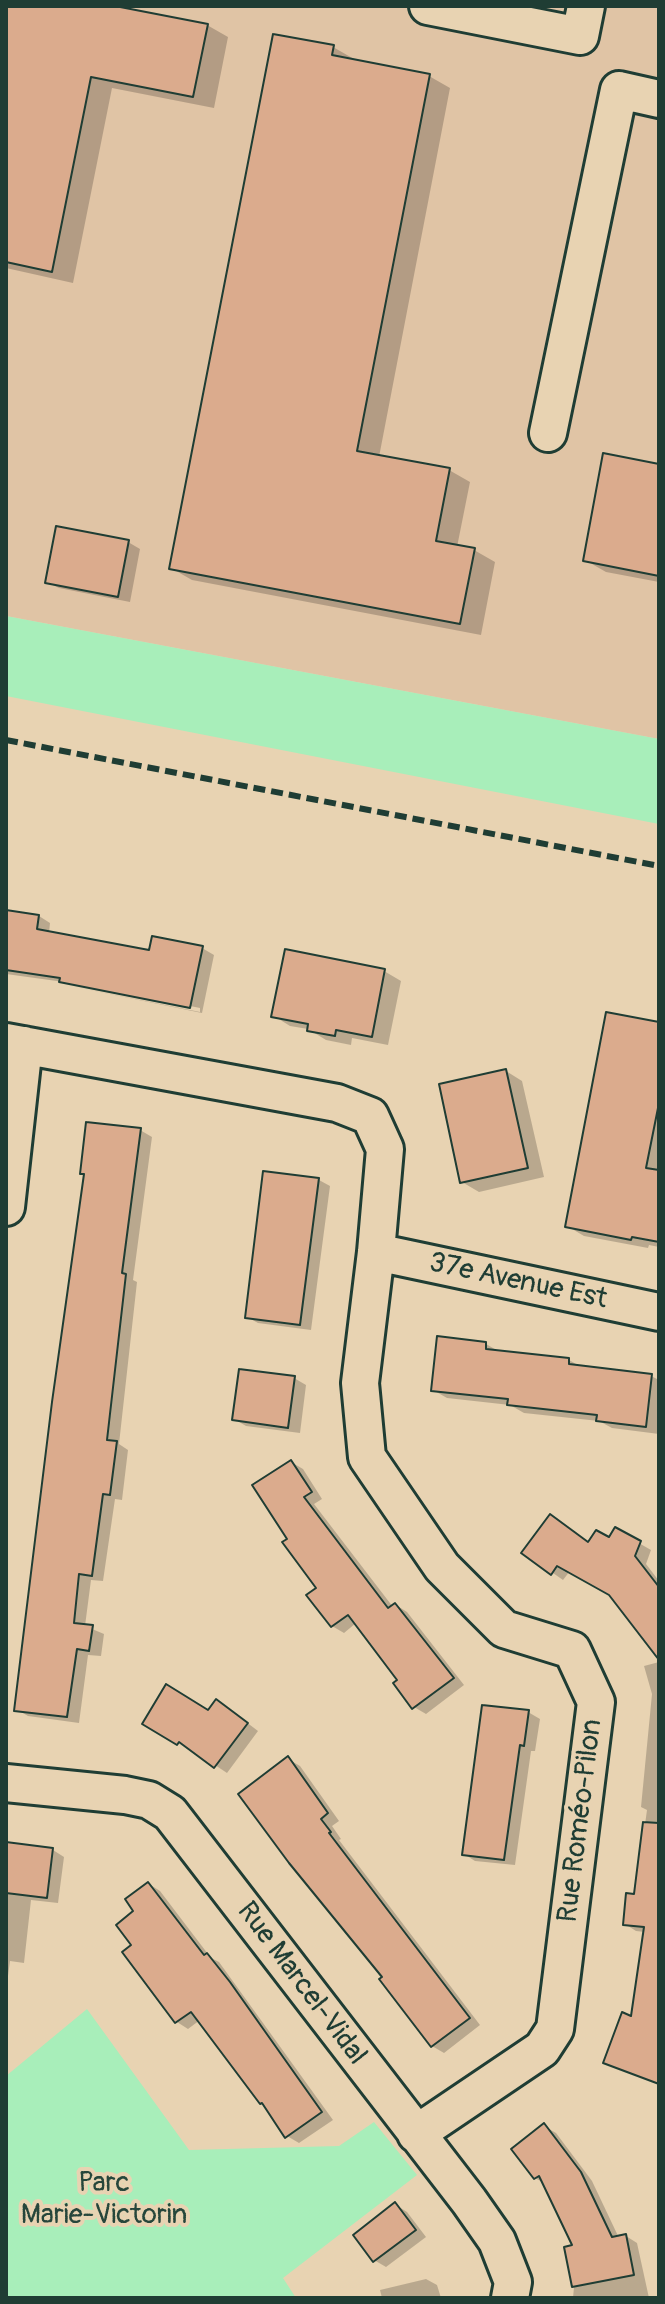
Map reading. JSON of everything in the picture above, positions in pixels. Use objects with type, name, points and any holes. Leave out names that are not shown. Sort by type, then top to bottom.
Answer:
[{"type":"street","points":[[428,6],[580,36],[586,6]]},
{"type":"street","points":[[548,433],[619,90],[659,99]]},
{"type":"street","points":[[6,1207],[15,1043]]},
{"type":"street","name":"Rue Roméo-Pilon","points":[[15,1043],[337,1103],[370,1116],[385,1149],[360,1383],[367,1457],[442,1567],[504,1629],[572,1650],[596,1702],[555,2029],[542,2049],[416,2134]]},
{"type":"street","name":"37e Avenue Est","points":[[376,1252],[659,1312]]},
{"type":"street","name":"Rue Marcel-Vidal","points":[[6,1783],[125,1795],[149,1800],[170,1813],[469,2201],[497,2241],[513,2282],[510,2298]]},
{"type":"shaded area","points":[[6,6],[659,6],[659,739],[6,616]]},
{"type":"green space","points":[[6,616],[659,739],[659,824],[6,696]]},
{"type":"green space","name":"Parc Marie-Victorin","points":[[87,2009],[189,2150],[339,2146],[374,2122],[417,2175],[283,2278],[296,2298],[6,2298],[6,2076]]},
{"type":"building","points":[[6,6],[115,6],[208,24],[193,97],[91,77],[52,272],[6,262]]},
{"type":"building","points":[[273,34],[334,45],[332,55],[430,74],[357,451],[450,468],[436,541],[475,548],[460,624],[169,569]]},
{"type":"building","points":[[603,453],[659,464],[659,576],[583,561]]},
{"type":"building","points":[[56,526],[129,540],[118,597],[45,583]]},
{"type":"building","points":[[6,910],[39,915],[37,929],[149,950],[152,936],[203,946],[190,1008],[59,982],[60,978],[6,970]]},
{"type":"building","points":[[285,949],[385,969],[372,1037],[336,1030],[335,1036],[307,1031],[308,1024],[271,1017]]},
{"type":"building","points":[[606,1012],[659,1022],[659,1103],[646,1168],[659,1170],[659,1242],[632,1237],[631,1240],[565,1227]]},
{"type":"building","points":[[506,1069],[528,1168],[460,1183],[439,1084]]},
{"type":"building","points":[[86,1122],[141,1128],[122,1273],[126,1274],[107,1440],[117,1441],[110,1495],[103,1494],[92,1576],[79,1574],[74,1623],[93,1625],[89,1651],[77,1649],[67,1717],[14,1711],[84,1174],[80,1174]]},
{"type":"building","points":[[263,1171],[319,1178],[300,1325],[245,1318]]},
{"type":"building","points":[[437,1336],[486,1342],[486,1349],[569,1358],[569,1364],[652,1374],[646,1427],[596,1421],[597,1415],[507,1405],[508,1399],[431,1391]]},
{"type":"building","points":[[239,1369],[295,1376],[288,1428],[232,1420]]},
{"type":"building","points":[[291,1460],[312,1492],[304,1497],[388,1608],[395,1603],[454,1678],[412,1709],[393,1683],[397,1680],[348,1615],[331,1627],[306,1595],[316,1588],[282,1542],[287,1539],[252,1485]]},
{"type":"building","points":[[550,1514],[588,1542],[596,1530],[609,1537],[615,1527],[641,1541],[635,1556],[659,1587],[659,1660],[609,1595],[557,1566],[551,1575],[521,1553]]},
{"type":"building","points":[[166,1684],[208,1710],[216,1699],[248,1723],[214,1768],[179,1742],[177,1745],[142,1724]]},
{"type":"building","points":[[482,1705],[529,1710],[524,1746],[520,1745],[504,1860],[462,1855]]},
{"type":"building","points":[[288,1756],[328,1813],[321,1819],[329,1833],[470,2018],[431,2047],[379,1979],[382,1977],[289,1863],[238,1794]]},
{"type":"building","points":[[643,1822],[659,1823],[659,2084],[603,2063],[622,2012],[631,2016],[644,1927],[623,1925],[626,1893],[634,1894]]},
{"type":"building","points":[[6,1842],[53,1848],[47,1898],[6,1893]]},
{"type":"building","points":[[148,1882],[204,1955],[207,1953],[230,1982],[322,2112],[285,2138],[262,2103],[191,2012],[175,2023],[122,1952],[131,1945],[116,1925],[133,1911],[125,1899]]},
{"type":"building","points":[[544,2123],[581,2172],[612,2237],[626,2234],[634,2275],[572,2287],[564,2247],[572,2245],[539,2176],[534,2179],[511,2149]]},
{"type":"building","points":[[395,2202],[416,2230],[373,2262],[353,2235]]},
{"type":"railway","points":[[6,740],[659,866]]}]
